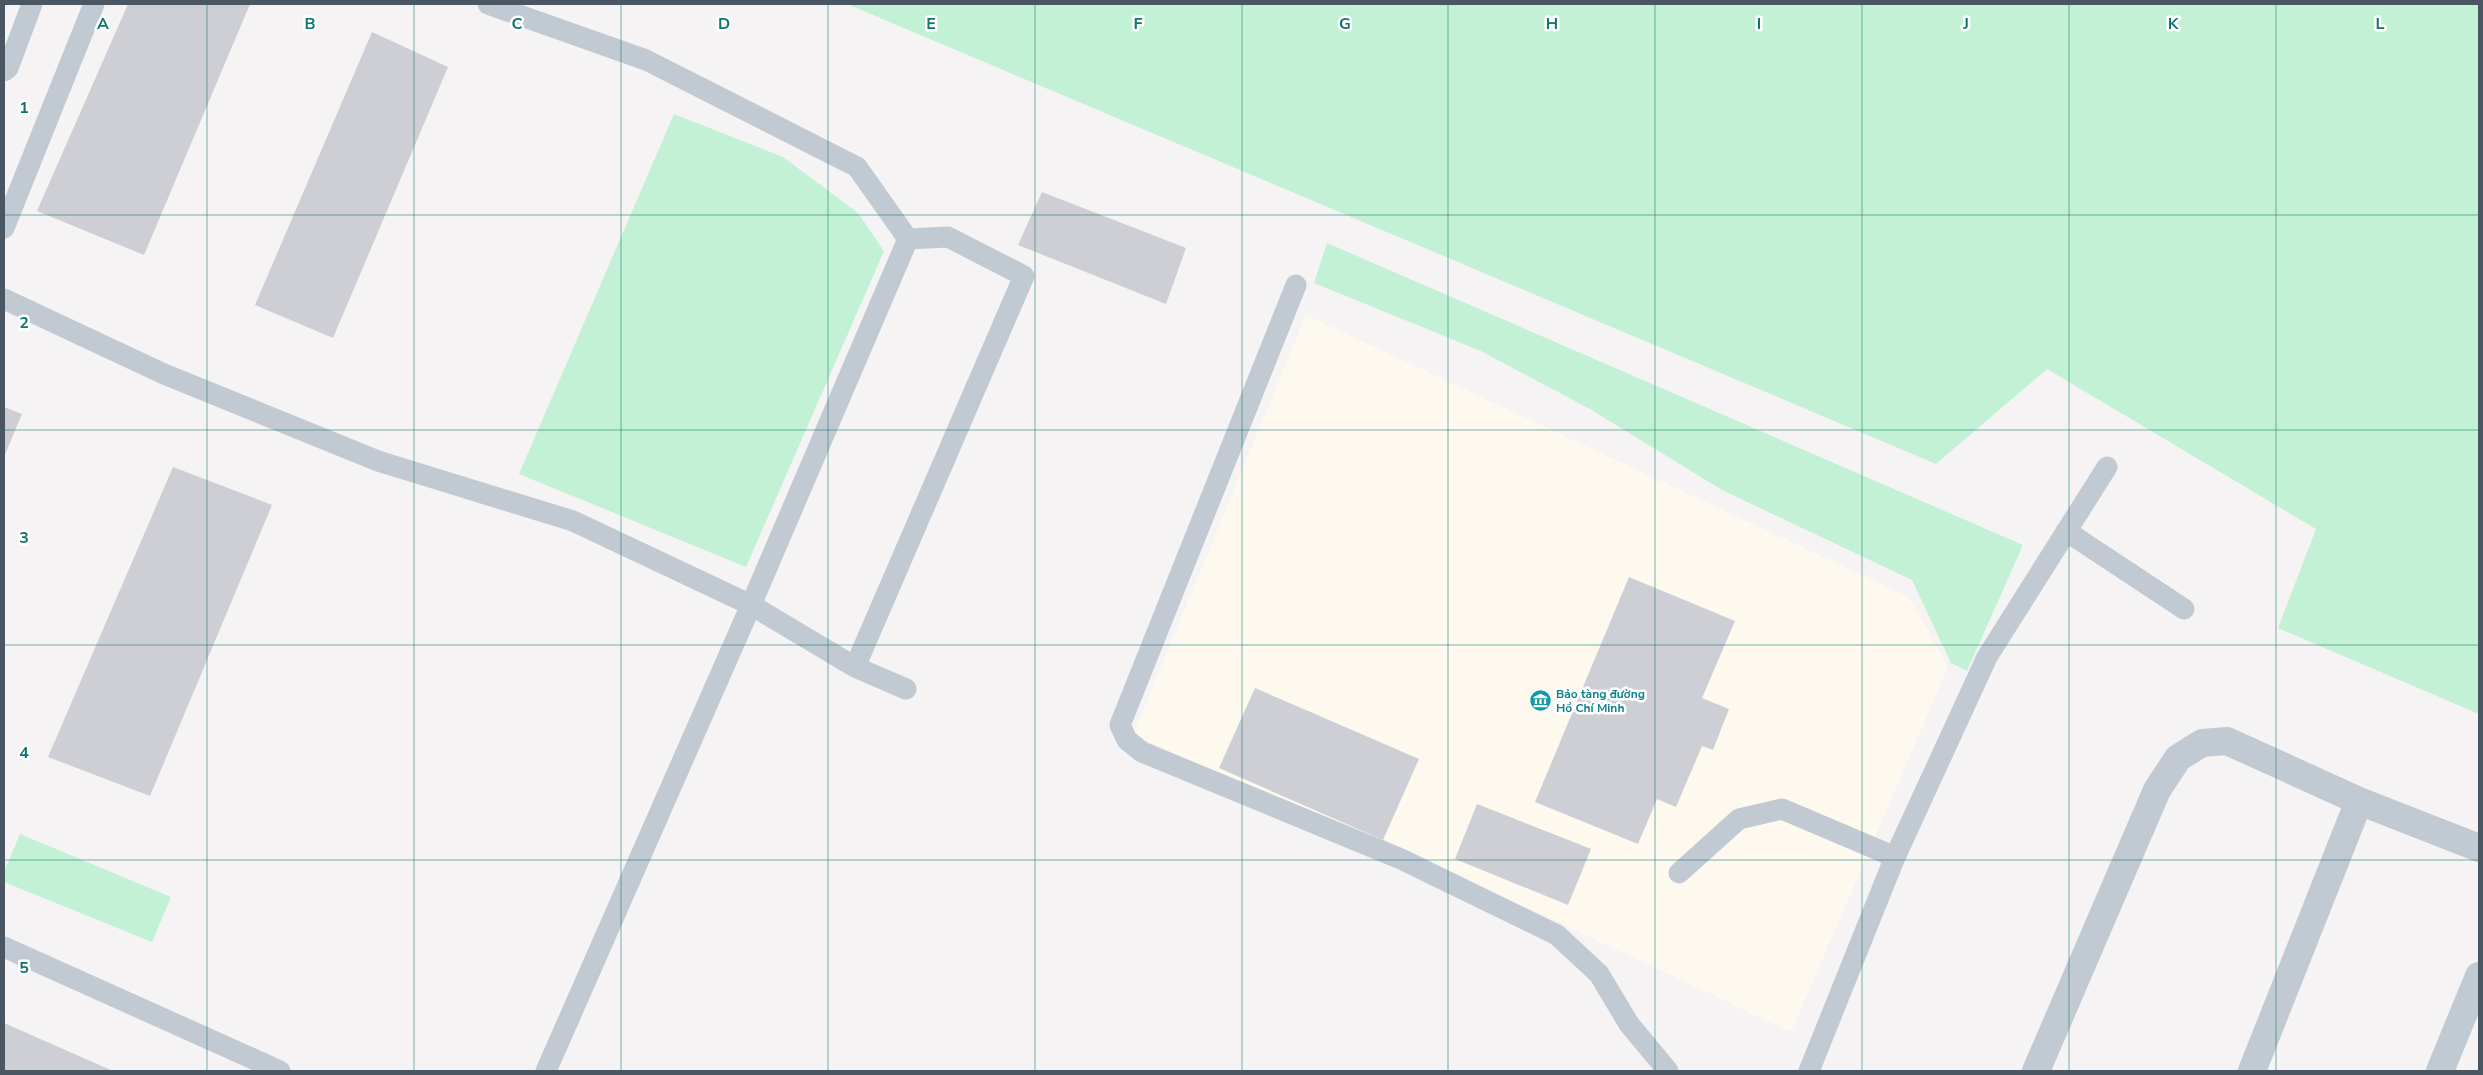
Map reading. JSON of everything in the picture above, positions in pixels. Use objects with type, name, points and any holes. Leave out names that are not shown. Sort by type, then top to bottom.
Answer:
[{"type":"street","points":[[2036,1071],[2157,790],[2178,758],[2202,743],[2227,741],[2359,801],[2479,848]]},
{"type":"street","points":[[2252,1071],[2359,801]]},
{"type":"street","points":[[2440,1071],[2479,976]]},
{"type":"lane","points":[[4,71],[8,68],[32,4]]},
{"type":"lane","points":[[4,228],[94,4]]},
{"type":"lane","points":[[488,4],[646,60],[857,167],[908,239]]},
{"type":"lane","points":[[855,666],[1024,276],[948,237],[908,239]]},
{"type":"lane","points":[[546,1071],[751,605],[908,239]]},
{"type":"lane","points":[[1296,285],[1120,725],[1127,740],[1142,752],[1401,859],[1557,935],[1599,974],[1629,1024],[1668,1071]]},
{"type":"lane","points":[[4,299],[164,374],[378,461],[573,521],[751,605],[855,666],[906,689]]},
{"type":"lane","points":[[1809,1071],[1895,857],[1987,657],[2106,467]]},
{"type":"lane","points":[[2066,531],[2184,609]]},
{"type":"lane","points":[[1679,873],[1739,818],[1782,809],[1895,857]]},
{"type":"lane","points":[[4,947],[280,1071]]},
{"type":"shaded area","name":"Bảo tàng đường Hồ Chí Minh","points":[[1306,315],[1909,597],[1948,667],[1791,1032],[1548,917],[1133,735]]},
{"type":"green space","points":[[847,4],[2479,4],[2479,714],[2278,628],[2316,529],[2047,369],[1936,464]]},
{"type":"green space","points":[[674,114],[783,157],[858,213],[884,251],[746,567],[519,474]]},
{"type":"green space","points":[[1327,243],[2023,545],[1967,671],[1951,663],[1912,580],[1722,490],[1590,409],[1481,351],[1314,283]]},
{"type":"green space","points":[[20,834],[171,897],[152,942],[4,882],[4,872]]},
{"type":"building","points":[[128,4],[250,4],[144,255],[37,211]]},
{"type":"building","points":[[372,32],[448,67],[333,338],[255,305]]},
{"type":"building","points":[[1042,192],[1186,248],[1166,304],[1018,245]]},
{"type":"building","points":[[4,407],[22,414],[4,457]]},
{"type":"building","points":[[173,467],[272,505],[150,796],[48,757]]},
{"type":"building","points":[[1629,577],[1735,621],[1702,698],[1729,709],[1713,750],[1702,746],[1676,807],[1657,799],[1638,844],[1535,802]]},
{"type":"building","points":[[1255,688],[1419,759],[1383,840],[1219,768]]},
{"type":"building","points":[[1477,804],[1591,849],[1568,905],[1455,859]]},
{"type":"building","points":[[4,1023],[113,1071],[4,1071]]},
{"type":"place","name":"Bảo tàng đường Hồ Chí Minh","points":[[1540,701]]}]
